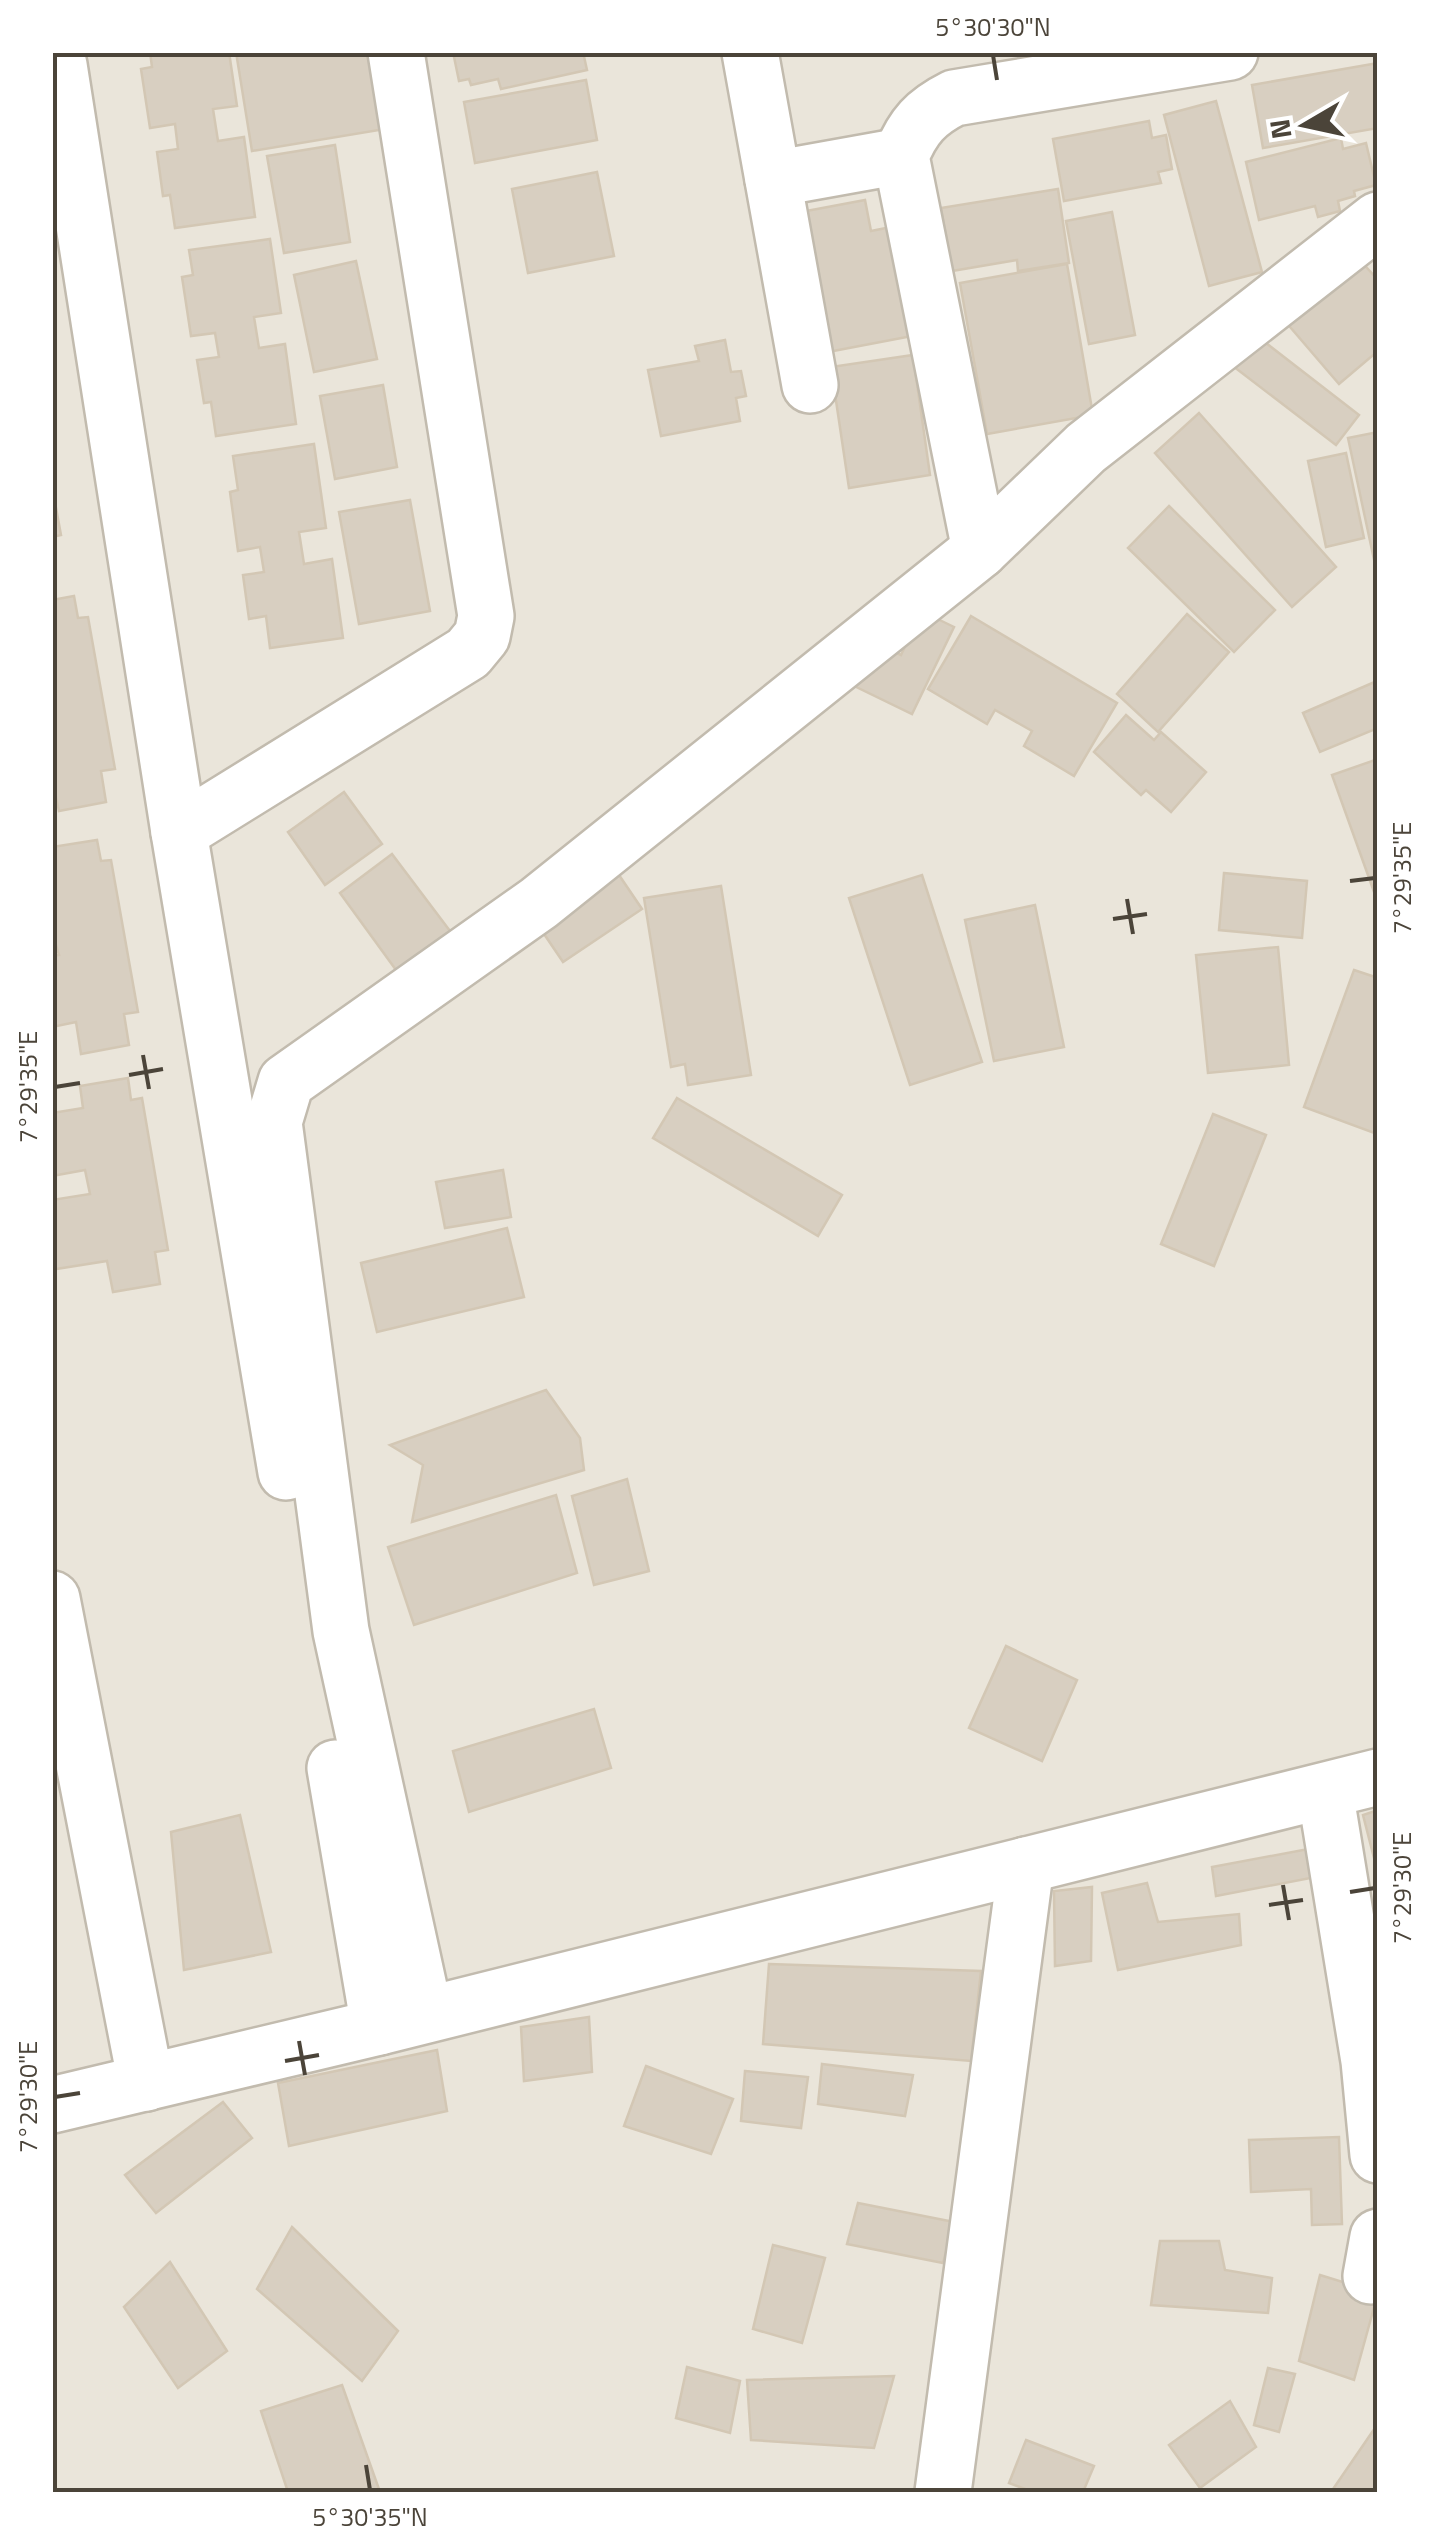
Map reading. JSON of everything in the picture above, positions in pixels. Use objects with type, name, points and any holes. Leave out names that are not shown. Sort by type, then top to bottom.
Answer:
[{"type":"street","points":[[179,832],[468,653],[482,636],[486,616],[396,52]]},
{"type":"street","points":[[750,52],[810,384]]},
{"type":"street","points":[[980,550],[900,156],[910,133],[926,112],[954,98],[1230,52]]},
{"type":"street","points":[[59,65],[179,832],[402,2021]]},
{"type":"street","points":[[773,179],[900,156]]},
{"type":"street","points":[[402,2021],[341,1631],[274,1122],[286,1082],[539,903],[980,550],[1086,448],[1378,220]]},
{"type":"street","points":[[52,1599],[146,2083]]},
{"type":"street","points":[[52,2105],[1378,1777]]},
{"type":"street","points":[[1324,1791],[1369,2062],[1378,2154]]},
{"type":"street","points":[[942,2492],[1026,1865]]},
{"type":"shaded area","points":[[53,53],[1377,53],[1377,2492],[53,2492]]},
{"type":"building","points":[[150,52],[229,52],[237,106],[213,109],[218,141],[244,137],[255,217],[175,228],[170,195],[163,196],[157,152],[178,149],[175,124],[150,128],[141,69],[152,67]]},
{"type":"building","points":[[236,52],[385,52],[397,127],[252,151]]},
{"type":"building","points":[[453,52],[583,52],[587,70],[501,89],[498,79],[471,85],[469,79],[459,81]]},
{"type":"building","points":[[1378,63],[1378,128],[1263,148],[1252,85]]},
{"type":"building","points":[[586,80],[597,140],[475,163],[464,102]]},
{"type":"building","points":[[1216,101],[1262,272],[1209,286],[1164,115]]},
{"type":"building","points":[[1149,121],[1152,138],[1166,135],[1172,169],[1158,172],[1161,183],[1064,201],[1053,139]]},
{"type":"building","points":[[1341,138],[1343,149],[1366,143],[1376,185],[1354,191],[1355,196],[1338,201],[1340,211],[1318,217],[1315,206],[1259,220],[1246,162]]},
{"type":"building","points":[[335,145],[350,242],[284,253],[267,156]]},
{"type":"building","points":[[597,172],[614,256],[528,273],[512,189]]},
{"type":"building","points":[[1058,189],[1069,263],[1018,271],[1017,260],[952,271],[941,208]]},
{"type":"building","points":[[865,200],[871,231],[891,227],[912,336],[828,352],[801,212]]},
{"type":"building","points":[[1112,212],[1135,335],[1089,344],[1066,221]]},
{"type":"building","points":[[270,239],[281,313],[254,317],[259,348],[285,344],[296,424],[216,436],[211,402],[204,403],[197,360],[219,357],[215,333],[191,336],[182,277],[193,275],[189,250]]},
{"type":"building","points":[[1357,257],[1378,280],[1378,351],[1339,384],[1284,320]]},
{"type":"building","points":[[356,261],[377,359],[314,372],[294,275]]},
{"type":"building","points":[[1067,264],[1093,415],[987,434],[960,283]]},
{"type":"building","points":[[1253,333],[1359,415],[1336,445],[1229,363]]},
{"type":"building","points":[[725,340],[731,372],[741,371],[746,396],[736,398],[740,421],[661,436],[648,370],[699,361],[695,346]]},
{"type":"building","points":[[913,355],[930,475],[849,488],[831,367]]},
{"type":"building","points":[[383,385],[397,467],[335,479],[320,396]]},
{"type":"building","points":[[1199,413],[1336,567],[1292,607],[1155,453]]},
{"type":"building","points":[[1378,432],[1378,568],[1376,569],[1348,438]]},
{"type":"building","points":[[314,444],[326,528],[299,532],[304,564],[332,559],[343,638],[270,648],[266,616],[249,619],[243,575],[264,572],[260,547],[238,551],[230,492],[238,490],[233,456]]},
{"type":"building","points":[[1346,453],[1364,538],[1326,547],[1308,461]]},
{"type":"building","points":[[52,486],[61,535],[52,537]]},
{"type":"building","points":[[410,500],[430,611],[359,624],[339,512]]},
{"type":"building","points":[[1169,506],[1275,610],[1234,652],[1128,548]]},
{"type":"building","points":[[74,596],[78,618],[88,617],[115,769],[101,771],[106,802],[59,811],[52,780],[52,600]]},
{"type":"building","points":[[921,611],[954,627],[912,714],[848,683],[869,640],[901,655]]},
{"type":"building","points":[[1187,614],[1229,652],[1158,732],[1117,694]]},
{"type":"building","points":[[971,616],[1117,703],[1074,776],[1024,746],[1032,731],[995,710],[987,724],[928,689]]},
{"type":"building","points":[[1377,681],[1378,728],[1320,752],[1303,713]]},
{"type":"building","points":[[1126,715],[1154,740],[1161,732],[1206,772],[1171,812],[1146,790],[1141,795],[1094,752]]},
{"type":"building","points":[[1378,759],[1378,903],[1332,775]]},
{"type":"building","points":[[344,792],[382,844],[325,885],[288,832]]},
{"type":"building","points":[[97,840],[101,861],[111,860],[138,1012],[124,1014],[129,1045],[81,1054],[76,1022],[52,1027],[52,956],[59,955],[52,932],[52,847]]},
{"type":"building","points":[[392,854],[450,931],[396,970],[340,893]]},
{"type":"building","points":[[1224,873],[1307,881],[1302,938],[1219,930]]},
{"type":"building","points":[[619,875],[642,909],[563,962],[540,928]]},
{"type":"building","points":[[922,875],[982,1062],[910,1085],[849,898]]},
{"type":"building","points":[[721,886],[751,1075],[688,1085],[685,1064],[671,1067],[644,898]]},
{"type":"building","points":[[1035,905],[1064,1047],[994,1061],[965,920]]},
{"type":"building","points":[[1278,947],[1289,1065],[1208,1073],[1196,955]]},
{"type":"building","points":[[1354,970],[1378,978],[1377,1134],[1304,1107]]},
{"type":"building","points":[[128,1078],[131,1100],[142,1098],[168,1250],[155,1252],[160,1284],[113,1292],[107,1261],[56,1269],[52,1200],[90,1194],[85,1170],[52,1176],[52,1113],[83,1108],[80,1086]]},
{"type":"building","points":[[677,1098],[842,1195],[818,1236],[653,1138]]},
{"type":"building","points":[[1213,1114],[1266,1135],[1214,1266],[1161,1244]]},
{"type":"building","points":[[503,1170],[511,1217],[445,1228],[436,1182]]},
{"type":"building","points":[[507,1228],[524,1297],[377,1332],[361,1263]]},
{"type":"building","points":[[546,1390],[580,1438],[584,1470],[412,1522],[423,1465],[390,1445]]},
{"type":"building","points":[[627,1479],[649,1571],[594,1585],[572,1496]]},
{"type":"building","points":[[556,1495],[577,1573],[414,1625],[388,1547]]},
{"type":"building","points":[[1006,1646],[1077,1680],[1042,1761],[969,1728]]},
{"type":"building","points":[[594,1709],[611,1768],[469,1812],[453,1751]]},
{"type":"building","points":[[1378,1810],[1378,1857],[1374,1858],[1363,1815]]},
{"type":"building","points":[[240,1815],[271,1952],[184,1970],[171,1832]]},
{"type":"building","points":[[1319,1847],[1321,1876],[1216,1896],[1212,1867]]},
{"type":"building","points":[[1147,1883],[1158,1922],[1239,1914],[1241,1945],[1118,1970],[1102,1893]]},
{"type":"building","points":[[1092,1887],[1091,1961],[1055,1966],[1054,1891]]},
{"type":"building","points":[[769,1964],[981,1971],[971,2061],[763,2044]]},
{"type":"building","points":[[589,2017],[592,2072],[524,2081],[521,2027]]},
{"type":"building","points":[[437,2050],[447,2111],[289,2146],[278,2083]]},
{"type":"building","points":[[822,2064],[913,2075],[905,2116],[818,2104]]},
{"type":"building","points":[[646,2066],[733,2099],[711,2154],[624,2126]]},
{"type":"building","points":[[745,2071],[808,2077],[801,2128],[741,2121]]},
{"type":"building","points":[[223,2102],[252,2138],[156,2213],[125,2175]]},
{"type":"building","points":[[1339,2137],[1342,2224],[1312,2225],[1311,2189],[1251,2192],[1249,2140]]},
{"type":"building","points":[[858,2203],[954,2222],[943,2263],[847,2244]]},
{"type":"building","points":[[292,2227],[398,2331],[362,2381],[257,2289]]},
{"type":"building","points":[[1160,2241],[1219,2241],[1225,2270],[1272,2278],[1268,2313],[1151,2305]]},
{"type":"building","points":[[773,2245],[825,2258],[802,2343],[753,2329]]},
{"type":"building","points":[[170,2262],[227,2351],[178,2388],[124,2307]]},
{"type":"building","points":[[1320,2275],[1378,2293],[1354,2380],[1299,2361]]},
{"type":"building","points":[[687,2367],[740,2381],[730,2433],[676,2418]]},
{"type":"building","points":[[1268,2368],[1295,2374],[1279,2432],[1254,2425]]},
{"type":"building","points":[[894,2376],[874,2448],[751,2440],[747,2380]]},
{"type":"building","points":[[342,2385],[380,2492],[288,2492],[261,2411]]},
{"type":"building","points":[[1230,2401],[1256,2447],[1200,2488],[1169,2445]]},
{"type":"building","points":[[1377,2425],[1378,2492],[1331,2492]]},
{"type":"building","points":[[1026,2440],[1094,2466],[1083,2492],[1033,2492],[1009,2483]]}]
